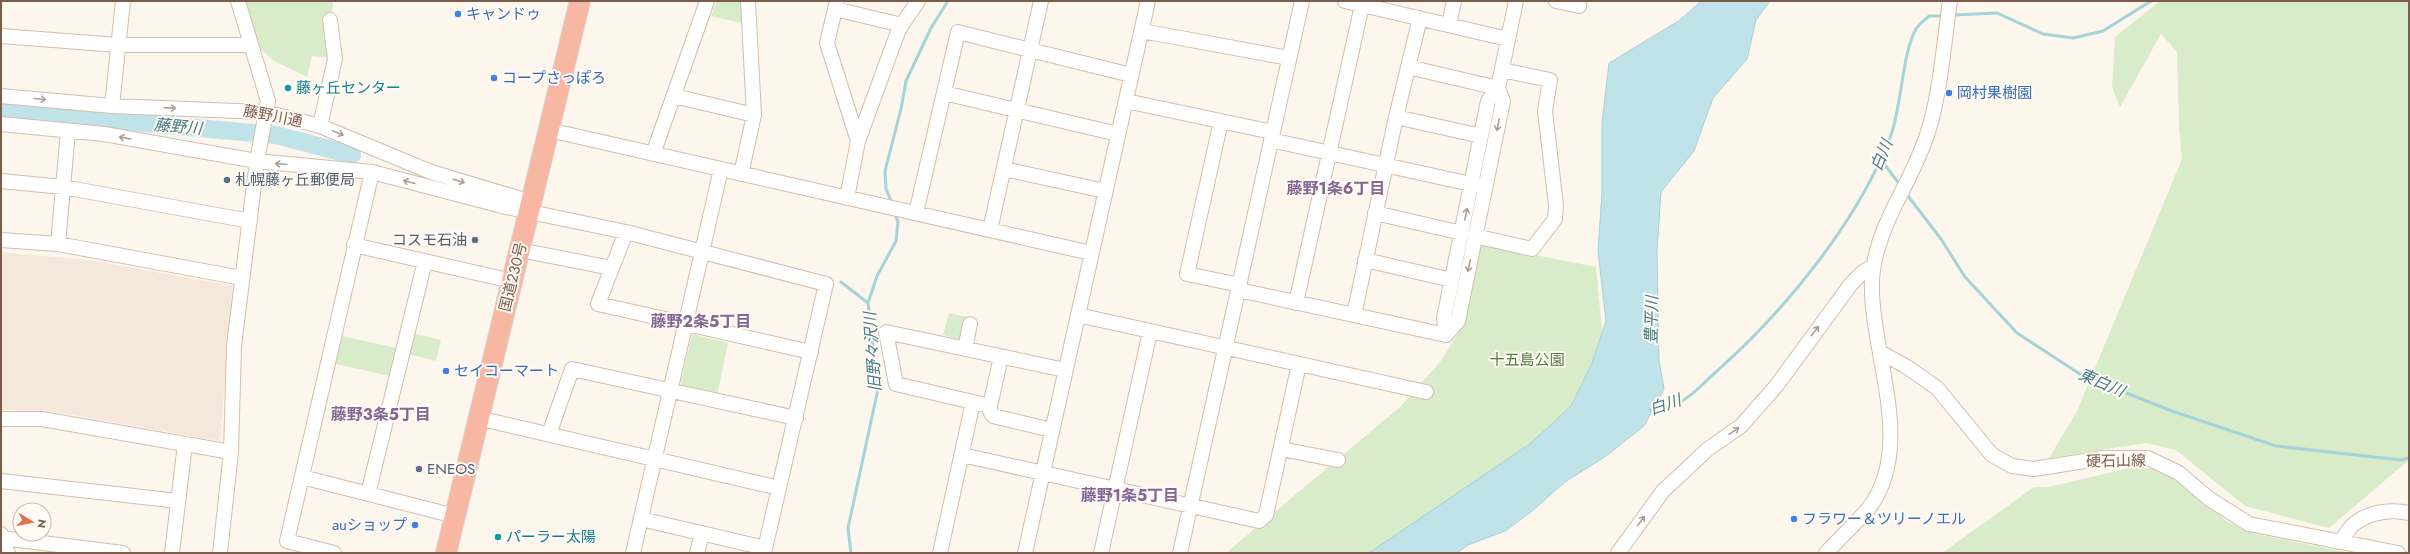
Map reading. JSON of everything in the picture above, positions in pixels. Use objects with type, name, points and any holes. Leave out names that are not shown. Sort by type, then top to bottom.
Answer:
[{"type":"highway","name":"国道230号","points":[[446,553],[580,1]]},
{"type":"street","points":[[112,106],[123,1]]},
{"type":"street","points":[[220,553],[231,452],[234,346],[258,157],[268,101],[238,1]]},
{"type":"street","points":[[653,154],[707,1]]},
{"type":"street","points":[[741,174],[754,115],[748,1]]},
{"type":"street","points":[[847,198],[858,141],[902,25],[918,1]]},
{"type":"street","points":[[990,230],[1041,1]]},
{"type":"street","points":[[1025,553],[1148,1]]},
{"type":"street","points":[[1180,553],[1302,1]]},
{"type":"street","points":[[1345,1],[1362,5],[1377,4],[1420,18],[1508,39]]},
{"type":"street","points":[[1449,25],[1454,1]]},
{"type":"street","points":[[1478,186],[1481,136],[1488,101],[1498,88],[1516,1]]},
{"type":"street","points":[[1556,1],[1580,6]]},
{"type":"street","points":[[1826,553],[1868,508],[1882,486],[1889,465],[1890,430],[1874,317],[1873,266],[1878,243],[1927,136],[1932,116],[1950,1]]},
{"type":"street","points":[[858,141],[827,43],[836,5],[902,25]]},
{"type":"street","points":[[1296,303],[1362,5]]},
{"type":"street","points":[[1354,315],[1396,117],[1420,18]]},
{"type":"street","points":[[320,126],[335,59],[330,20]]},
{"type":"street","points":[[1142,31],[1289,58]]},
{"type":"street","points":[[909,212],[944,93],[958,32],[1132,75]]},
{"type":"street","points":[[1,36],[118,45],[250,45]]},
{"type":"street","points":[[1408,67],[1498,88]]},
{"type":"street","points":[[1375,213],[1532,249],[1555,219],[1556,205],[1545,111],[1550,80],[1502,70]]},
{"type":"street","points":[[1446,335],[1458,321],[1468,234],[1478,186],[1503,100],[1498,88]]},
{"type":"street","points":[[944,93],[1118,134]]},
{"type":"street","name":"藤野川通","points":[[1,96],[112,106],[265,115],[320,126],[431,172],[530,207]]},
{"type":"street","points":[[674,96],[754,115]]},
{"type":"street","points":[[1126,101],[1220,121],[1328,153],[1478,186]]},
{"type":"street","points":[[1396,117],[1481,136]]},
{"type":"street","points":[[1220,121],[1187,274],[1296,303],[1446,335]]},
{"type":"street","points":[[1,124],[104,134],[372,172],[530,207],[826,284],[765,550],[702,533],[641,519]]},
{"type":"street","points":[[549,130],[1091,253]]},
{"type":"street","points":[[58,244],[68,131]]},
{"type":"street","points":[[633,553],[721,169]]},
{"type":"street","points":[[1004,169],[1106,191]]},
{"type":"street","points":[[334,553],[287,541],[372,172]]},
{"type":"street","points":[[1,181],[63,187],[250,221]]},
{"type":"street","points":[[626,232],[598,304],[811,352]]},
{"type":"street","points":[[1446,335],[1444,318],[1452,280],[1468,234]]},
{"type":"street","points":[[1,240],[58,244],[242,278]]},
{"type":"street","points":[[354,246],[512,281]]},
{"type":"street","points":[[520,250],[611,268]]},
{"type":"street","points":[[1365,260],[1452,280]]},
{"type":"street","points":[[368,494],[425,261]]},
{"type":"street","points":[[1618,553],[1664,491],[1708,449],[1741,426],[1777,385],[1851,284],[1863,272],[1873,266]]},
{"type":"street","points":[[1078,315],[1226,349],[1426,392]]},
{"type":"street","points":[[965,349],[970,324]]},
{"type":"street","points":[[990,406],[896,384],[886,332],[1065,370]]},
{"type":"street","points":[[1102,553],[1150,332]]},
{"type":"street","name":"硬石山線","points":[[1880,352],[1907,367],[1937,388],[1992,455],[2012,466],[2034,469],[2103,458],[2148,458],[2179,473],[2208,498],[2250,524],[2398,553]]},
{"type":"street","points":[[1001,357],[990,411],[994,416],[1052,430]]},
{"type":"street","points":[[962,454],[1259,521],[1266,515],[1299,364]]},
{"type":"street","points":[[549,434],[572,369],[796,418]]},
{"type":"street","points":[[940,553],[973,402]]},
{"type":"street","points":[[478,418],[779,488]]},
{"type":"street","points":[[1,419],[42,419],[231,452]]},
{"type":"street","points":[[172,553],[186,444]]},
{"type":"street","points":[[1281,449],[1338,460]]},
{"type":"street","points":[[302,477],[455,516]]},
{"type":"street","points":[[1,481],[178,501]]},
{"type":"street","points":[[2340,542],[2354,523],[2382,511],[2409,513]]},
{"type":"street","points":[[697,553],[702,533]]},
{"type":"street","points":[[8,553],[2,536],[123,553]]},
{"type":"shaded area","points":[[1,252],[89,260],[233,286],[220,441],[44,410],[1,410]]},
{"type":"green space","points":[[244,1],[333,1],[331,58],[312,56],[307,77],[274,61],[254,43]]},
{"type":"green space","points":[[717,1],[742,1],[742,23],[711,16]]},
{"type":"green space","points":[[2160,1],[2409,1],[2409,460],[2329,528],[2245,506],[2176,450],[2146,443],[2049,458],[2077,411],[2182,159],[2179,127],[2177,52],[2161,34],[2120,107],[2112,87],[2115,37]]},
{"type":"green space","name":"十五島公園","points":[[1479,244],[1596,267],[1602,331],[1598,379],[1579,416],[1384,553],[1226,553],[1401,406],[1440,362],[1461,329]]},
{"type":"green space","points":[[949,313],[968,317],[962,340],[943,335]]},
{"type":"green space","points":[[413,333],[441,340],[436,361],[408,354]]},
{"type":"green space","points":[[692,334],[728,343],[717,396],[680,386]]},
{"type":"green space","points":[[342,336],[396,348],[390,376],[336,364]]},
{"type":"green space","points":[[2133,467],[2157,469],[2174,478],[2228,522],[2256,534],[2352,553],[1942,553],[2034,487],[2049,487]]},
{"type":"water","name":"豊平川","points":[[1701,1],[1770,1],[1756,20],[1747,59],[1713,98],[1694,151],[1661,192],[1657,251],[1659,360],[1664,389],[1644,426],[1606,456],[1565,482],[1531,512],[1505,531],[1468,545],[1457,553],[1369,553],[1531,443],[1571,406],[1592,363],[1606,321],[1598,251],[1602,192],[1602,123],[1609,63],[1680,20]]},
{"type":"waterway","name":"旧野々沢川","points":[[892,203],[886,189],[885,171],[901,109],[906,81],[931,28],[948,1]]},
{"type":"waterway","name":"白川","points":[[1953,15],[1997,13],[2043,34],[2073,38],[2103,31],[2151,1]]},
{"type":"waterway","name":"白川","points":[[1650,410],[1682,401],[1696,391],[1743,347],[1768,321],[1818,262],[1860,199],[1877,167],[1891,135],[1898,109],[1911,39],[1916,29],[1929,16],[1943,16]]},
{"type":"waterway","name":"藤野川","points":[[1,110],[276,135],[352,155]]},
{"type":"waterway","name":"東白川","points":[[1881,160],[1901,186]]},
{"type":"waterway","name":"東白川","points":[[1905,192],[1941,239],[1965,277],[2017,333],[2083,376],[2172,411],[2276,446],[2401,460],[2409,458]]},
{"type":"waterway","name":"旧野々沢川","points":[[851,553],[848,528],[878,389],[868,303],[877,276],[896,241],[898,222],[895,214]]},
{"type":"waterway","name":"藤野川","points":[[841,282],[868,303]]},
{"type":"place","name":"キャンドゥ","points":[[458,14]]},
{"type":"place","name":"コープさっぽろ","points":[[494,78]]},
{"type":"place","name":"藤ヶ丘センター","points":[[288,88]]},
{"type":"place","name":"岡村果樹園","points":[[1949,93]]},
{"type":"place","name":"札幌藤ヶ丘郵便局","points":[[227,180]]},
{"type":"place","name":"コスモ石油","points":[[475,240]]},
{"type":"place","name":"セイコーマート","points":[[446,371]]},
{"type":"place","name":"ENEOS","points":[[419,469]]},
{"type":"place","name":"フラワー＆ツリーノエル","points":[[1794,519]]},
{"type":"place","name":"auショップ","points":[[415,525]]},
{"type":"place","name":"パーラー太陽","points":[[498,537]]},
{"type":"district","name":"藤野1条6丁目","points":[[1336,188]]},
{"type":"district","name":"藤野2条5丁目","points":[[701,321]]},
{"type":"district","name":"藤野3条5丁目","points":[[381,414]]},
{"type":"district","name":"藤野1条5丁目","points":[[1130,495]]}]
